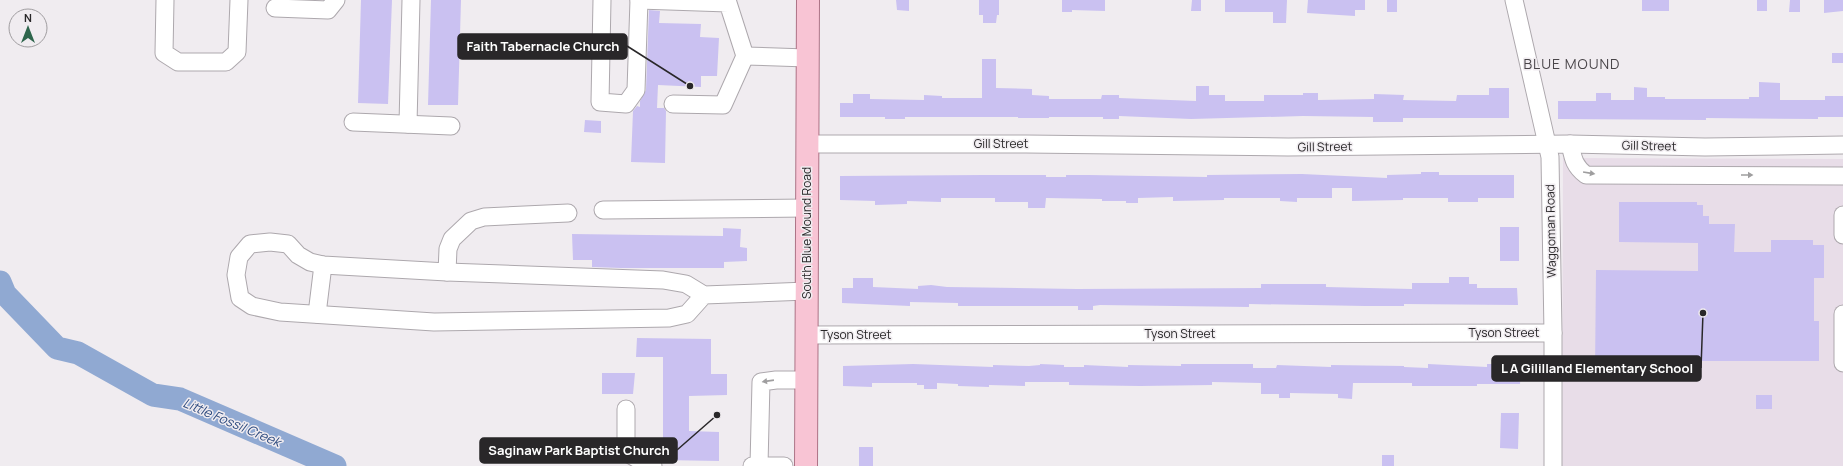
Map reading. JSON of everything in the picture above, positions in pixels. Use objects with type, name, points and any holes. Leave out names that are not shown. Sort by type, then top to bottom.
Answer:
[{"type":"main road","name":"South Blue Mound Road","points":[[806,466],[806,144],[808,0]]},
{"type":"street","points":[[165,0],[164,53],[178,62],[226,62],[237,52],[239,0]]},
{"type":"street","points":[[275,8],[328,10],[336,0]]},
{"type":"street","points":[[408,124],[411,0]]},
{"type":"street","points":[[602,0],[600,102],[626,104],[636,90],[639,0],[728,3],[745,56],[723,105],[673,104]]},
{"type":"street","name":"Waggoman Road","points":[[1514,0],[1550,157],[1553,333],[1553,466]]},
{"type":"street","points":[[745,56],[807,58]]},
{"type":"street","points":[[353,122],[451,126]]},
{"type":"street","name":"Gill Street","points":[[806,144],[1026,144],[1288,147],[1570,144],[1727,147],[1843,146]]},
{"type":"street","points":[[1570,144],[1573,162],[1578,169],[1586,174],[1843,176]]},
{"type":"street","points":[[1727,147],[1727,175]]},
{"type":"street","points":[[603,210],[807,208]]},
{"type":"street","points":[[447,272],[448,249],[452,239],[471,221],[484,217],[568,213]]},
{"type":"street","points":[[1843,215],[1843,235]]},
{"type":"street","points":[[704,295],[687,314],[669,318],[434,322],[280,312],[252,306],[240,298],[236,275],[239,257],[250,244],[270,242],[288,244],[298,255],[310,262],[323,265],[447,272],[663,280],[686,284],[704,295],[807,291]]},
{"type":"street","points":[[317,314],[323,265]]},
{"type":"street","points":[[1843,314],[1843,363]]},
{"type":"street","name":"Tyson Street","points":[[807,335],[1553,333]]},
{"type":"street","points":[[784,466],[755,466],[761,382],[776,380],[807,380]]},
{"type":"street","points":[[626,409],[626,445],[629,454],[646,464],[653,466]]},
{"type":"shaded area","points":[[1563,158],[1843,159],[1843,466],[1562,466]]},
{"type":"building","points":[[361,0],[392,0],[388,104],[358,103]]},
{"type":"building","points":[[431,0],[461,0],[458,105],[428,105]]},
{"type":"building","points":[[896,0],[909,0],[909,11],[897,10]]},
{"type":"building","points":[[979,0],[999,0],[999,15],[997,15],[996,23],[983,23],[983,15],[979,15]]},
{"type":"building","points":[[1062,0],[1105,0],[1105,11],[1072,10],[1072,12],[1062,12]]},
{"type":"building","points":[[1192,0],[1201,0],[1201,11],[1191,11]]},
{"type":"building","points":[[1225,0],[1287,0],[1286,23],[1273,23],[1273,12],[1225,12]]},
{"type":"building","points":[[1308,0],[1365,0],[1365,10],[1355,10],[1355,16],[1307,13]]},
{"type":"building","points":[[1387,0],[1397,0],[1397,12],[1387,12]]},
{"type":"building","points":[[1642,0],[1669,0],[1669,11],[1642,11]]},
{"type":"building","points":[[1757,0],[1767,0],[1767,11],[1757,11]]},
{"type":"building","points":[[1790,0],[1800,0],[1800,12],[1789,12]]},
{"type":"building","points":[[1824,0],[1843,0],[1843,11],[1824,13]]},
{"type":"building","points":[[649,10],[660,11],[659,23],[701,24],[700,37],[719,38],[717,76],[701,76],[701,87],[658,85],[657,108],[664,108],[666,111],[665,163],[631,162],[633,111],[637,106],[640,107],[640,101],[646,90]]},
{"type":"building","points":[[1832,53],[1843,53],[1843,63],[1832,63]]},
{"type":"building","points":[[982,59],[996,59],[996,88],[1032,89],[1032,95],[1049,96],[1049,99],[1101,99],[1102,95],[1119,95],[1119,98],[1196,101],[1196,86],[1209,86],[1209,95],[1225,95],[1225,101],[1264,101],[1264,95],[1303,95],[1303,93],[1318,93],[1318,100],[1374,99],[1374,94],[1404,95],[1403,100],[1456,101],[1457,95],[1489,95],[1489,88],[1509,88],[1509,118],[1403,118],[1403,122],[1373,122],[1373,117],[1303,116],[1191,119],[1119,116],[1119,119],[1103,119],[1103,117],[905,117],[905,119],[885,119],[885,117],[840,117],[840,103],[853,103],[853,94],[870,94],[870,99],[924,100],[924,95],[942,96],[942,98],[982,98]]},
{"type":"building","points":[[1759,82],[1780,83],[1780,100],[1825,100],[1825,96],[1843,96],[1843,117],[1818,117],[1818,119],[1706,118],[1706,120],[1558,119],[1558,101],[1596,101],[1596,93],[1611,93],[1611,100],[1634,100],[1634,87],[1647,88],[1647,97],[1665,97],[1665,99],[1749,99],[1749,97],[1759,97]]},
{"type":"building","points":[[585,120],[601,121],[601,133],[584,132]]},
{"type":"building","points":[[1421,172],[1439,172],[1439,175],[1514,175],[1514,198],[1478,198],[1478,202],[1448,202],[1448,198],[1403,198],[1403,200],[1352,201],[1352,188],[1332,188],[1332,198],[1297,198],[1297,202],[1280,201],[1280,198],[1224,198],[1224,200],[1173,201],[1173,197],[1138,198],[1138,203],[1126,203],[1126,201],[1102,201],[1102,199],[1046,198],[1045,208],[1028,208],[1028,202],[995,202],[995,198],[941,198],[941,202],[907,201],[907,204],[875,205],[875,201],[840,200],[840,176],[1046,175],[1046,177],[1066,177],[1066,175],[1089,175],[1207,177],[1207,175],[1302,174],[1387,178],[1387,175],[1421,174]]},
{"type":"building","points":[[1619,202],[1697,202],[1697,205],[1703,205],[1703,216],[1709,216],[1709,224],[1735,224],[1734,252],[1771,252],[1771,240],[1813,240],[1813,245],[1824,245],[1824,278],[1814,278],[1814,321],[1819,321],[1819,361],[1698,361],[1698,369],[1614,369],[1614,372],[1595,372],[1596,270],[1698,271],[1698,243],[1619,242]]},
{"type":"building","points":[[1500,227],[1519,227],[1519,261],[1500,261]]},
{"type":"building","points":[[723,228],[741,229],[740,247],[747,248],[747,261],[724,262],[724,268],[621,268],[592,267],[592,260],[573,260],[572,234],[723,236]]},
{"type":"building","points":[[1449,277],[1469,277],[1469,284],[1477,284],[1477,288],[1517,288],[1518,305],[1404,304],[1404,306],[1365,306],[1249,304],[1249,307],[1100,305],[1093,306],[1093,310],[1078,310],[1078,306],[958,306],[958,303],[910,302],[910,306],[842,303],[842,288],[853,288],[853,278],[873,278],[873,287],[918,289],[918,286],[931,285],[947,287],[1077,289],[1261,288],[1261,284],[1326,284],[1326,287],[1412,289],[1412,283],[1449,283]]},
{"type":"building","points":[[637,338],[711,339],[711,374],[727,374],[727,395],[689,396],[689,431],[719,432],[719,461],[663,460],[663,357],[636,357]]},
{"type":"building","points":[[913,364],[993,367],[993,365],[1029,366],[1040,364],[1064,365],[1064,367],[1084,367],[1084,365],[1128,367],[1128,365],[1181,366],[1181,364],[1253,364],[1253,368],[1276,368],[1277,365],[1331,367],[1331,365],[1404,366],[1428,368],[1428,364],[1487,367],[1487,364],[1505,364],[1505,368],[1521,368],[1520,384],[1477,384],[1477,386],[1412,386],[1412,383],[1353,383],[1352,399],[1338,398],[1338,394],[1290,393],[1290,398],[1279,398],[1279,394],[1261,394],[1261,383],[1212,382],[1212,385],[1140,386],[1069,385],[1069,382],[1025,382],[1025,386],[989,385],[989,387],[958,386],[958,384],[937,383],[937,389],[924,389],[924,385],[917,385],[917,383],[872,383],[872,387],[843,386],[843,366]]},
{"type":"building","points":[[602,373],[635,373],[633,394],[602,394]]},
{"type":"building","points":[[1756,395],[1772,395],[1772,409],[1756,409]]},
{"type":"building","points":[[1501,413],[1519,413],[1518,449],[1500,448]]},
{"type":"building","points":[[859,447],[873,447],[873,466],[859,466]]},
{"type":"building","points":[[1382,455],[1394,455],[1394,466],[1382,466]]},
{"type":"waterway","name":"Little Fossil Creek","points":[[0,282],[5,294],[57,348],[78,353],[153,395],[180,399],[335,466]]},
{"type":"place","name":"Faith Tabernacle Church","points":[[690,86]]},
{"type":"place","name":"L A Gililland Elementary School","points":[[1703,313]]},
{"type":"place","name":"Saginaw Park Baptist Church","points":[[717,415]]},
{"type":"district","name":"BLUE MOUND","points":[[1572,64]]}]
